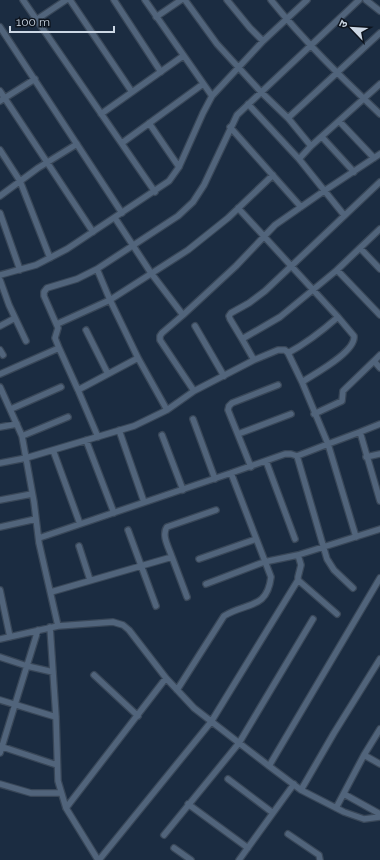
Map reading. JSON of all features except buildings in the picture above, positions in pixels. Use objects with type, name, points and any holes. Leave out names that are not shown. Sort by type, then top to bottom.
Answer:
[{"type":"street","points":[[23,0],[154,192]]},
{"type":"street","points":[[36,20],[66,0]]},
{"type":"street","points":[[70,0],[132,92]]},
{"type":"street","points":[[114,0],[161,72]]},
{"type":"street","points":[[145,0],[212,96]]},
{"type":"street","points":[[156,17],[181,0]]},
{"type":"street","points":[[185,0],[217,44],[261,92],[288,118],[311,146]]},
{"type":"street","points":[[227,0],[263,41]]},
{"type":"street","points":[[271,0],[337,73],[380,114]]},
{"type":"street","points":[[0,275],[36,265],[67,249],[169,181],[175,175],[212,96],[263,41],[307,0]]},
{"type":"street","points":[[98,437],[58,348],[55,338],[58,331],[57,324],[44,296],[44,292],[47,288],[76,279],[97,269],[178,216],[193,202],[204,185],[237,115],[359,0]]},
{"type":"street","points":[[366,0],[380,11]]},
{"type":"street","points":[[0,27],[122,213]]},
{"type":"street","points":[[288,118],[380,33]]},
{"type":"street","points":[[102,114],[184,56]]},
{"type":"street","points":[[2,99],[35,79]]},
{"type":"street","points":[[122,143],[203,84]]},
{"type":"street","points":[[299,159],[311,146],[380,84]]},
{"type":"street","points":[[0,91],[2,99],[48,162],[93,232]]},
{"type":"street","points":[[248,104],[299,159],[344,215]]},
{"type":"street","points":[[339,121],[374,158]]},
{"type":"street","points":[[149,123],[179,167]]},
{"type":"street","points":[[230,128],[301,207]]},
{"type":"street","points":[[322,137],[354,172]]},
{"type":"street","points":[[0,196],[48,162],[77,144]]},
{"type":"street","points":[[0,150],[20,181],[50,258]]},
{"type":"street","points":[[194,391],[160,340],[162,333],[236,266],[275,225],[380,154]]},
{"type":"street","points":[[57,324],[110,300],[188,250],[206,237],[273,175]]},
{"type":"street","points":[[254,360],[230,319],[232,313],[265,291],[291,268],[344,215],[380,182]]},
{"type":"street","points":[[238,208],[354,336],[352,344],[337,359],[302,382]]},
{"type":"street","points":[[0,213],[20,270]]},
{"type":"street","points":[[115,218],[132,246],[183,315]]},
{"type":"street","points":[[242,339],[280,317],[295,306],[337,270],[380,229]]},
{"type":"street","points":[[360,248],[380,269]]},
{"type":"street","points":[[97,269],[138,358],[167,410]]},
{"type":"street","points":[[337,270],[380,315]]},
{"type":"street","points":[[0,280],[26,341]]},
{"type":"street","points":[[0,326],[15,318]]},
{"type":"street","points":[[288,353],[319,334],[338,318]]},
{"type":"street","points":[[195,326],[224,376]]},
{"type":"street","points":[[86,330],[108,374]]},
{"type":"street","points":[[0,374],[58,348]]},
{"type":"street","points":[[0,463],[26,458],[134,426],[167,410],[194,391],[254,360],[278,350],[285,350],[288,353],[302,382],[314,414],[328,444],[356,537]]},
{"type":"street","points":[[314,414],[342,401],[343,391],[380,355]]},
{"type":"street","points":[[78,390],[138,358]]},
{"type":"street","points":[[374,361],[380,368]]},
{"type":"street","points":[[250,467],[228,410],[229,406],[232,403],[278,385]]},
{"type":"street","points":[[0,387],[22,436],[39,538],[58,626]]},
{"type":"street","points":[[11,409],[61,387]]},
{"type":"street","points":[[238,434],[291,414]]},
{"type":"street","points":[[22,436],[68,417]]},
{"type":"street","points":[[194,419],[215,479]]},
{"type":"street","points":[[0,427],[17,424]]},
{"type":"street","points":[[39,538],[286,454],[297,456],[380,424]]},
{"type":"street","points":[[119,430],[144,502]]},
{"type":"street","points":[[360,432],[380,501]]},
{"type":"street","points":[[162,435],[183,490]]},
{"type":"street","points":[[86,440],[114,513]]},
{"type":"street","points":[[53,450],[80,524]]},
{"type":"street","points":[[366,456],[380,454]]},
{"type":"street","points":[[297,456],[323,547],[330,565],[353,588]]},
{"type":"street","points":[[266,461],[295,539]]},
{"type":"street","points":[[177,690],[224,616],[230,612],[258,602],[268,592],[271,577],[231,473]]},
{"type":"street","points":[[0,500],[32,494]]},
{"type":"street","points":[[186,596],[164,535],[164,530],[167,527],[216,510]]},
{"type":"street","points":[[0,527],[36,519]]},
{"type":"street","points":[[206,584],[264,562],[298,555],[380,529]]},
{"type":"street","points":[[128,530],[156,606]]},
{"type":"street","points":[[200,559],[256,539]]},
{"type":"street","points":[[79,546],[90,580]]},
{"type":"street","points":[[50,627],[56,717],[58,780],[66,808],[98,860],[211,722],[298,580],[301,565],[298,555]]},
{"type":"street","points":[[51,592],[172,557]]},
{"type":"street","points":[[269,766],[380,578]]},
{"type":"street","points":[[298,580],[337,614]]},
{"type":"street","points":[[0,590],[10,637]]},
{"type":"street","points":[[164,835],[238,743],[313,618]]},
{"type":"street","points":[[0,639],[58,626],[113,622],[123,625],[129,630],[166,678],[194,708],[301,790],[356,817],[364,819],[380,815]]},
{"type":"street","points":[[0,753],[38,630]]},
{"type":"street","points":[[0,657],[27,666],[53,672]]},
{"type":"street","points":[[301,790],[380,659]]},
{"type":"street","points":[[94,675],[138,716]]},
{"type":"street","points":[[66,808],[166,678]]},
{"type":"street","points":[[0,700],[56,717]]},
{"type":"street","points":[[336,808],[364,755],[380,729]]},
{"type":"street","points":[[1,746],[58,765]]},
{"type":"street","points":[[364,755],[380,764]]},
{"type":"street","points":[[228,779],[273,813]]},
{"type":"street","points":[[0,784],[31,793],[61,793]]},
{"type":"street","points":[[239,860],[294,784]]},
{"type":"street","points":[[344,794],[380,815]]},
{"type":"street","points":[[188,804],[248,848]]},
{"type":"street","points":[[288,834],[319,855],[320,860]]},
{"type":"street","points":[[174,848],[191,860]]}]
